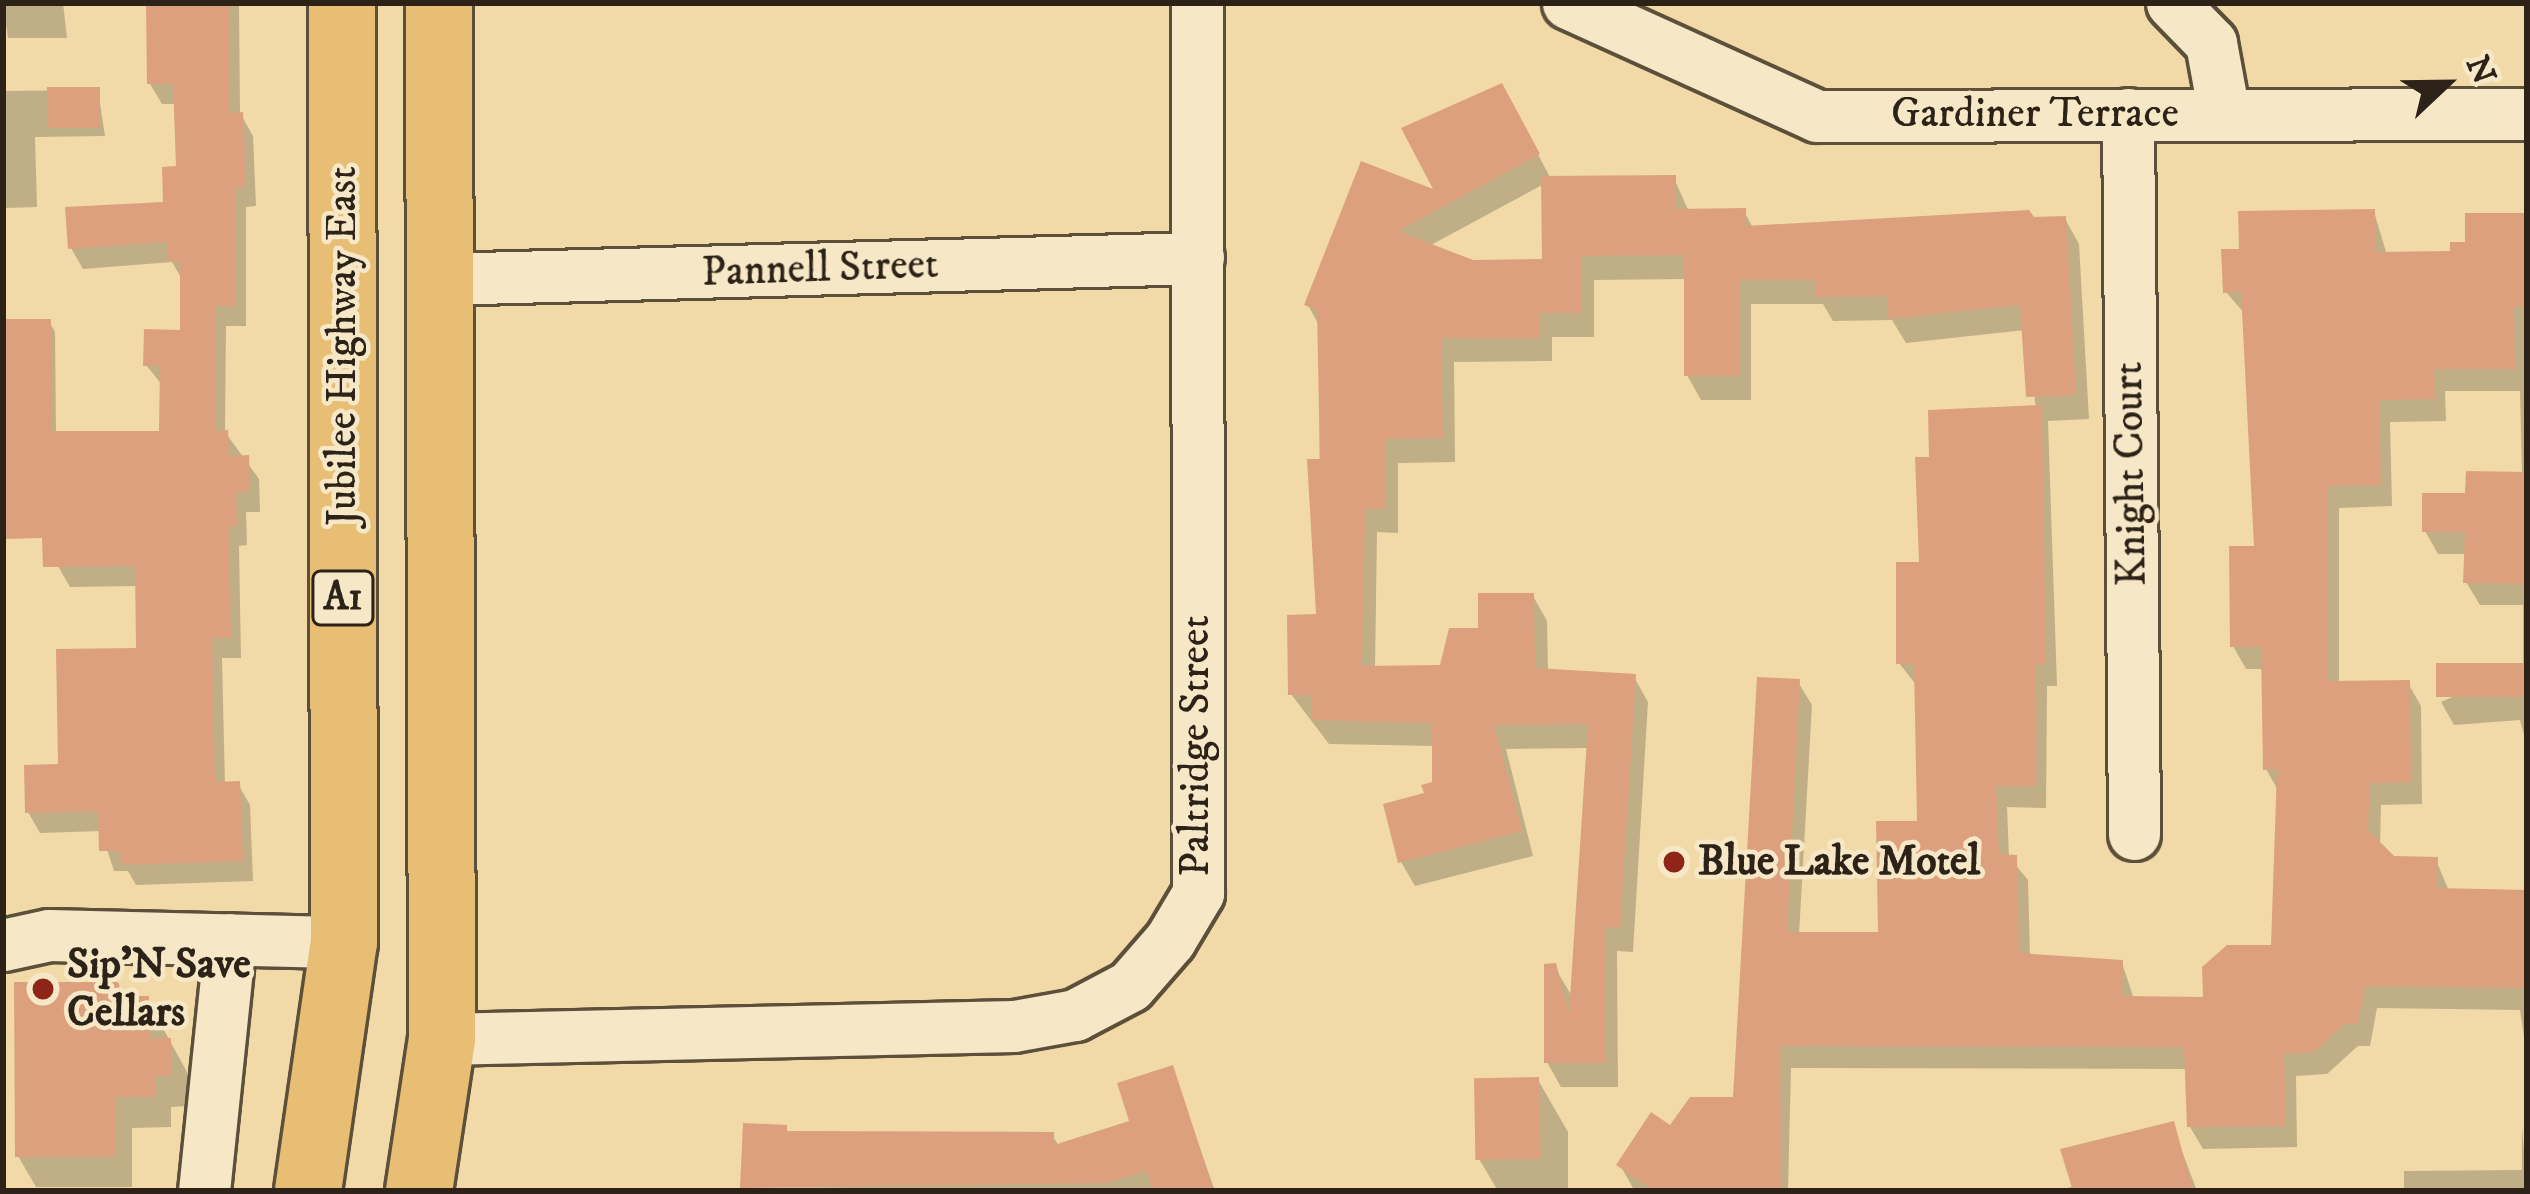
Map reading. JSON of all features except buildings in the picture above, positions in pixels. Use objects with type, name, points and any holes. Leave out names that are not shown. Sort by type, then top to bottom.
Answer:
[{"type":"highway","name":"Jubilee Highway East","points":[[308,1191],[344,942],[342,3]]},
{"type":"highway","points":[[419,1191],[442,1040],[439,3]]},
{"type":"street","name":"Paltridge Street","points":[[442,1040],[1014,1026],[1075,1015],[1130,986],[1198,893],[1197,3]]},
{"type":"street","name":"Gardiner Terrace","points":[[1568,3],[1817,116],[2527,114]]},
{"type":"street","points":[[2172,3],[2211,43],[2224,114]]},
{"type":"street","name":"Knight Court","points":[[2128,115],[2134,834]]},
{"type":"street","name":"Pannell Street","points":[[442,279],[1198,258]]},
{"type":"street","points":[[3,944],[49,935],[344,942]]},
{"type":"street","points":[[204,1191],[230,939]]},
{"type":"place","name":"Blue Lake Motel","points":[[1674,862]]},
{"type":"place","name":"Sip'N Save Cellars","points":[[43,989]]}]
